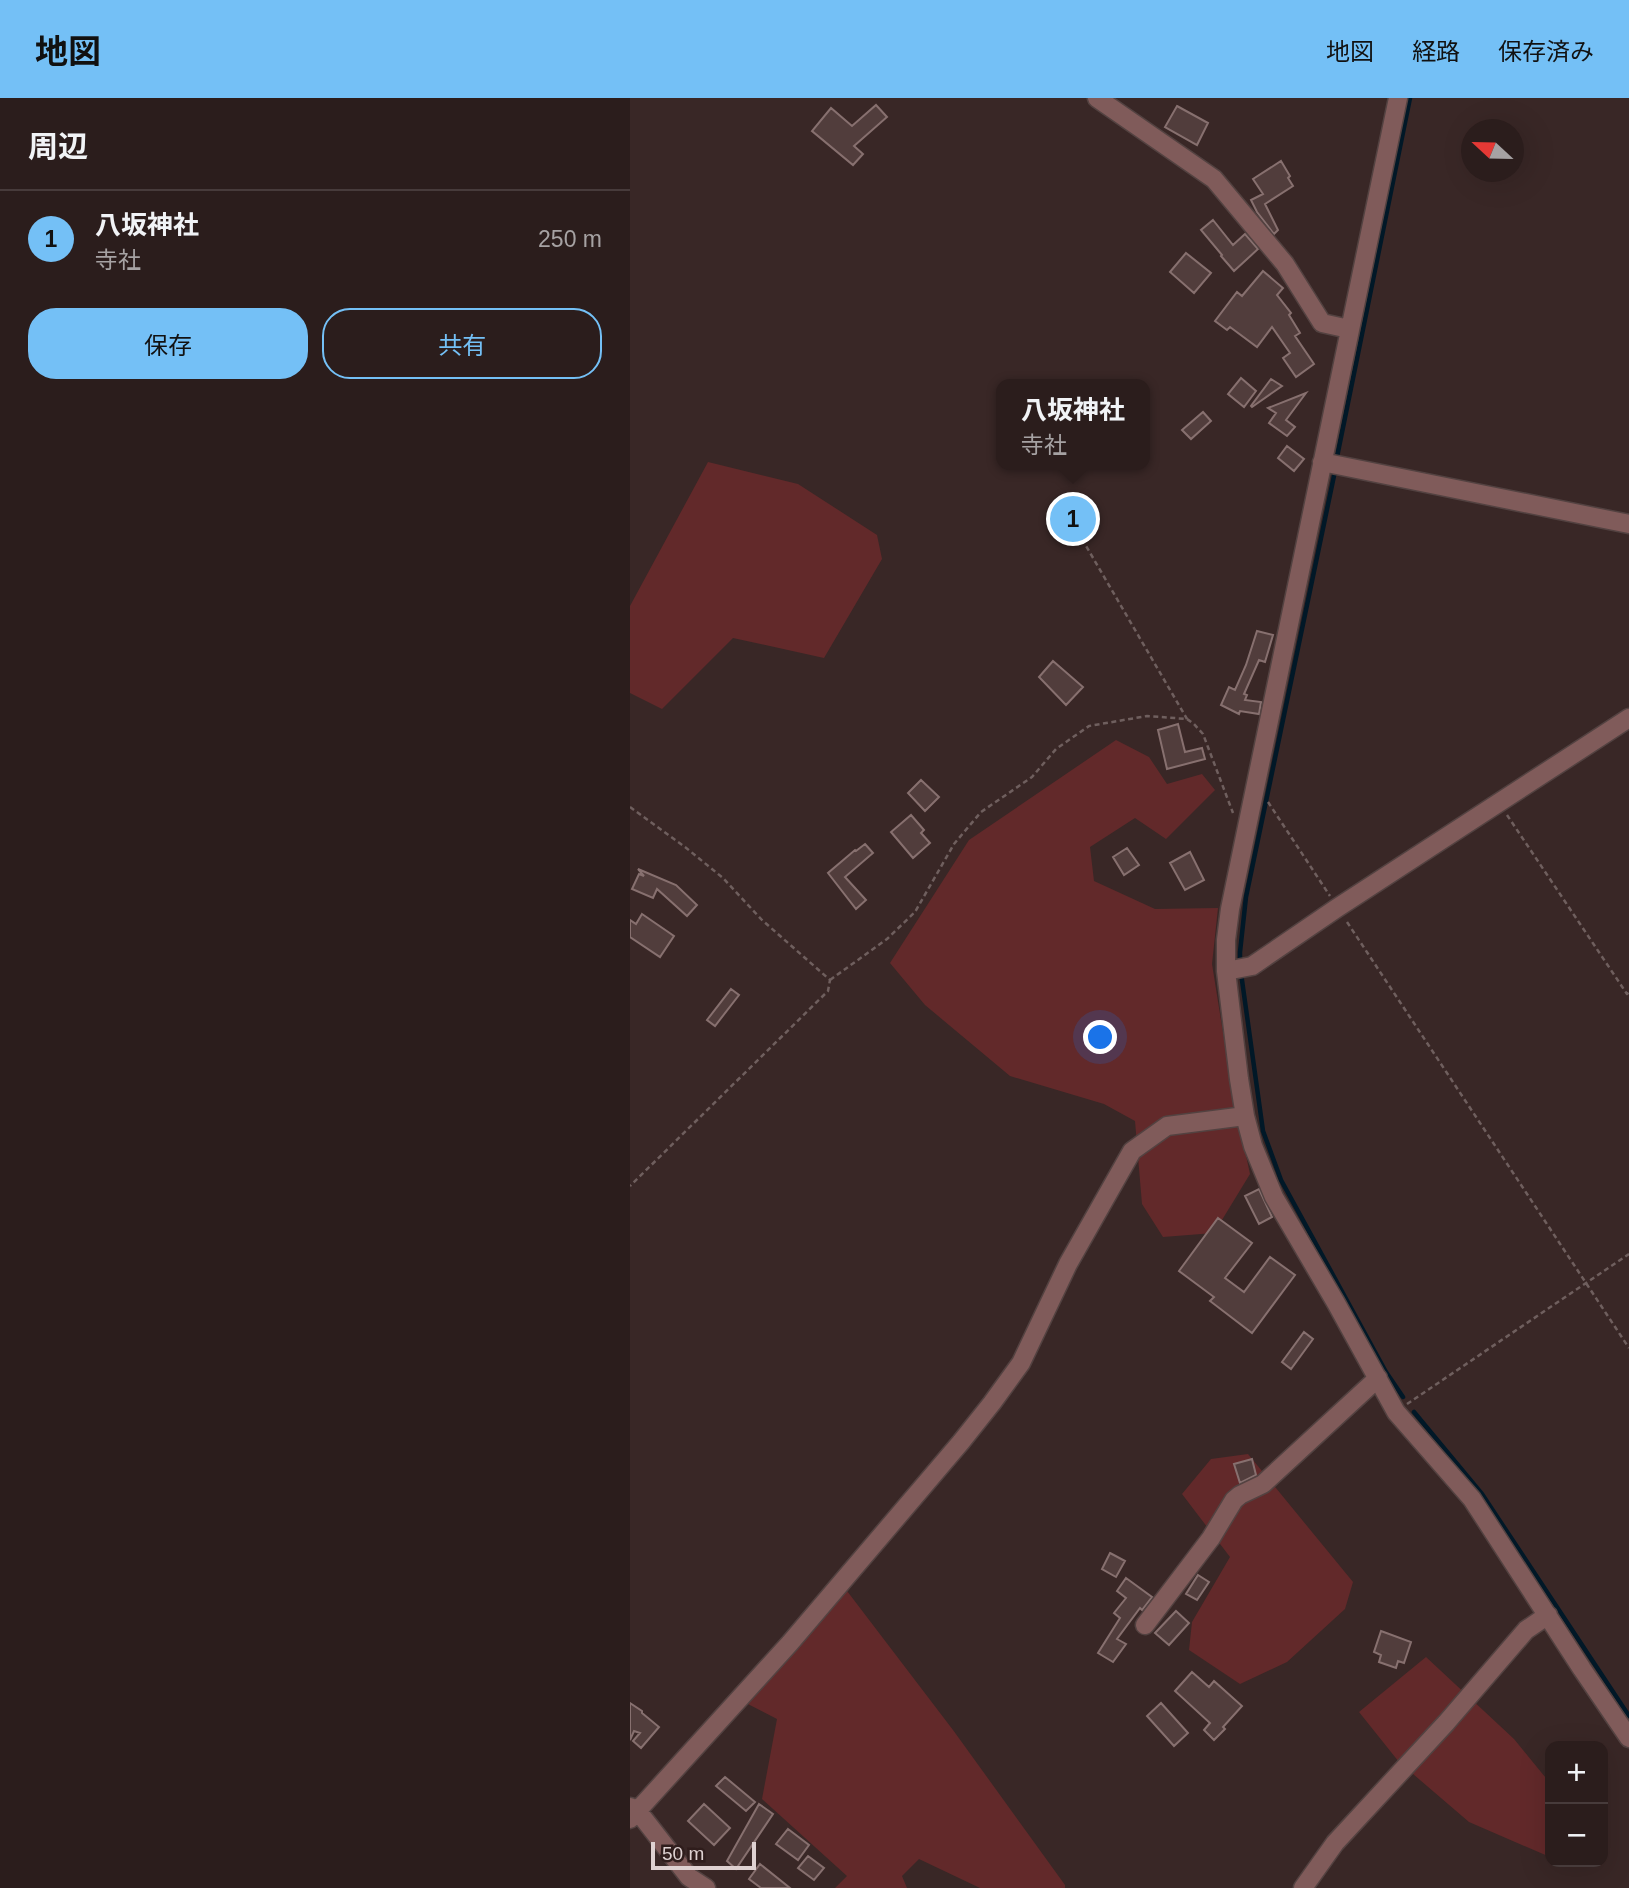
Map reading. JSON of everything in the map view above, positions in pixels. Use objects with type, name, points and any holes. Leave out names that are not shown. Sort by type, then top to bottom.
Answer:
[{"type":"street","points":[[1097,98],[1214,179],[1285,264],[1322,323],[1349,329]]},
{"type":"street","points":[[1398,98],[1230,909],[1226,940],[1236,969],[1245,1116],[1253,1146],[1274,1197],[1396,1412],[1472,1499],[1629,1738]]},
{"type":"street","points":[[1322,462],[1629,524]]},
{"type":"street","points":[[1236,969],[1252,966],[1629,718]]},
{"type":"street","points":[[706,1888],[689,1877],[632,1812],[790,1643],[992,1403],[1020,1363],[1068,1264],[1132,1151],[1167,1126],[1245,1116]]},
{"type":"street","points":[[1145,1625],[1211,1538],[1234,1500],[1240,1494],[1262,1484],[1378,1378]]},
{"type":"street","points":[[1303,1888],[1335,1843],[1446,1723],[1526,1630],[1549,1615]]},
{"type":"path","points":[[1082,539],[1187,719],[1203,734],[1234,817]]},
{"type":"path","points":[[630,1186],[828,992],[830,979],[887,939],[915,912],[954,844],[981,812],[1031,777],[1056,749],[1089,726],[1147,716],[1187,719]]},
{"type":"path","points":[[1499,803],[1627,993],[1629,992]]},
{"type":"path","points":[[1270,804],[1629,1348]]},
{"type":"path","points":[[630,807],[723,878],[762,920],[830,979]]},
{"type":"path","points":[[1396,1412],[1629,1254]]},
{"type":"shaded area","points":[[708,462],[798,484],[877,535],[882,559],[824,658],[733,638],[662,709],[630,693],[630,606]]},
{"type":"shaded area","points":[[1116,740],[1149,757],[1167,784],[1202,774],[1215,790],[1166,839],[1135,818],[1090,847],[1094,881],[1155,909],[1218,908],[1212,964],[1233,1095],[1250,1174],[1214,1233],[1163,1237],[1142,1204],[1135,1121],[1104,1104],[1010,1076],[925,1005],[890,963],[969,840]]},
{"type":"shaded area","points":[[1248,1454],[1353,1582],[1345,1609],[1287,1662],[1240,1684],[1189,1650],[1192,1622],[1230,1557],[1182,1494],[1211,1459]]},
{"type":"shaded area","points":[[844,1587],[953,1730],[1065,1888],[980,1888],[919,1859],[902,1876],[907,1888],[835,1888],[847,1876],[762,1799],[777,1719],[742,1701]]},
{"type":"shaded area","points":[[1426,1657],[1514,1739],[1545,1777],[1545,1855],[1469,1822],[1399,1762],[1359,1712]]},
{"type":"building","points":[[876,105],[887,117],[854,146],[863,154],[853,165],[812,131],[831,108],[852,126]]},
{"type":"building","points":[[1177,106],[1208,123],[1197,145],[1165,127]]},
{"type":"building","points":[[1281,161],[1293,186],[1265,204],[1278,230],[1274,234],[1251,200],[1263,194],[1253,179]]},
{"type":"building","points":[[1213,220],[1233,245],[1245,234],[1258,249],[1234,271],[1201,230]]},
{"type":"building","points":[[1186,253],[1211,273],[1194,293],[1170,272]]},
{"type":"building","points":[[1263,271],[1283,288],[1277,295],[1291,313],[1289,315],[1300,333],[1295,336],[1314,364],[1296,377],[1283,358],[1290,353],[1272,327],[1257,347],[1230,327],[1227,330],[1215,321],[1237,292],[1242,296]]},
{"type":"building","points":[[1241,378],[1256,391],[1244,407],[1228,394]]},
{"type":"building","points":[[1271,379],[1282,386],[1252,407],[1251,406]]},
{"type":"building","points":[[1306,393],[1286,420],[1295,427],[1287,436],[1269,423],[1276,413],[1268,408]]},
{"type":"building","points":[[1203,412],[1211,421],[1191,439],[1182,430]]},
{"type":"building","points":[[1287,446],[1304,459],[1294,471],[1278,458]]},
{"type":"building","points":[[1069,499],[1074,509],[1079,507],[1087,522],[1068,532],[1057,505]]},
{"type":"building","points":[[1257,631],[1273,635],[1265,662],[1259,660],[1244,694],[1247,695],[1245,700],[1261,702],[1259,714],[1240,711],[1239,714],[1221,705],[1229,687],[1235,690]]},
{"type":"building","points":[[1053,661],[1083,687],[1066,705],[1039,677]]},
{"type":"building","points":[[1178,724],[1185,752],[1202,748],[1205,759],[1167,769],[1158,730]]},
{"type":"building","points":[[921,780],[939,797],[925,811],[908,793]]},
{"type":"building","points":[[911,815],[924,830],[921,833],[930,843],[913,858],[891,832]]},
{"type":"building","points":[[865,844],[873,853],[845,877],[866,900],[856,909],[828,873]]},
{"type":"building","points":[[1127,848],[1139,865],[1124,875],[1113,857]]},
{"type":"building","points":[[1190,852],[1204,880],[1185,890],[1170,863]]},
{"type":"building","points":[[638,869],[676,885],[697,905],[687,916],[657,889],[653,898],[632,889],[639,874],[644,876]]},
{"type":"building","points":[[642,914],[674,936],[660,957],[630,937],[630,920],[636,924]]},
{"type":"building","points":[[731,989],[739,995],[715,1026],[707,1020]]},
{"type":"building","points":[[1259,1189],[1272,1217],[1259,1224],[1245,1196]]},
{"type":"building","points":[[1218,1218],[1252,1243],[1225,1278],[1244,1292],[1270,1257],[1295,1275],[1252,1333],[1210,1301],[1214,1297],[1179,1271]]},
{"type":"building","points":[[1304,1332],[1313,1339],[1291,1369],[1282,1362]]},
{"type":"building","points":[[1252,1459],[1256,1475],[1240,1483],[1234,1464]]},
{"type":"building","points":[[1110,1553],[1125,1561],[1116,1577],[1102,1569]]},
{"type":"building","points":[[1198,1575],[1209,1582],[1197,1600],[1186,1594]]},
{"type":"building","points":[[1126,1578],[1152,1597],[1142,1610],[1140,1608],[1117,1639],[1126,1644],[1113,1662],[1098,1653],[1120,1618],[1114,1613],[1126,1598],[1117,1591]]},
{"type":"building","points":[[1176,1611],[1189,1623],[1169,1645],[1155,1633]]},
{"type":"building","points":[[1381,1631],[1411,1642],[1404,1663],[1398,1661],[1396,1668],[1379,1662],[1381,1655],[1374,1652]]},
{"type":"building","points":[[1192,1672],[1209,1687],[1214,1681],[1242,1706],[1214,1740],[1204,1730],[1210,1723],[1175,1691]]},
{"type":"building","points":[[630,1703],[659,1727],[641,1748],[633,1741],[640,1733],[634,1731],[630,1740]]},
{"type":"building","points":[[1161,1703],[1188,1733],[1174,1746],[1147,1716]]},
{"type":"building","points":[[725,1777],[755,1802],[746,1811],[716,1786]]},
{"type":"building","points":[[704,1804],[730,1828],[714,1845],[688,1821]]},
{"type":"building","points":[[759,1804],[773,1814],[736,1869],[727,1861]]},
{"type":"building","points":[[788,1829],[809,1845],[798,1860],[776,1844]]},
{"type":"building","points":[[808,1856],[824,1868],[814,1880],[798,1868]]},
{"type":"building","points":[[760,1864],[790,1888],[761,1888],[749,1879]]},
{"type":"waterway","points":[[1337,457],[1410,98]]},
{"type":"waterway","points":[[1240,964],[1246,897],[1335,471]]},
{"type":"waterway","points":[[1241,973],[1263,1131],[1281,1180],[1386,1372],[1403,1397]]},
{"type":"waterway","points":[[1414,1412],[1482,1494],[1629,1716]]},
{"type":"place","name":"八坂神社","points":[[1073,519]]}]
